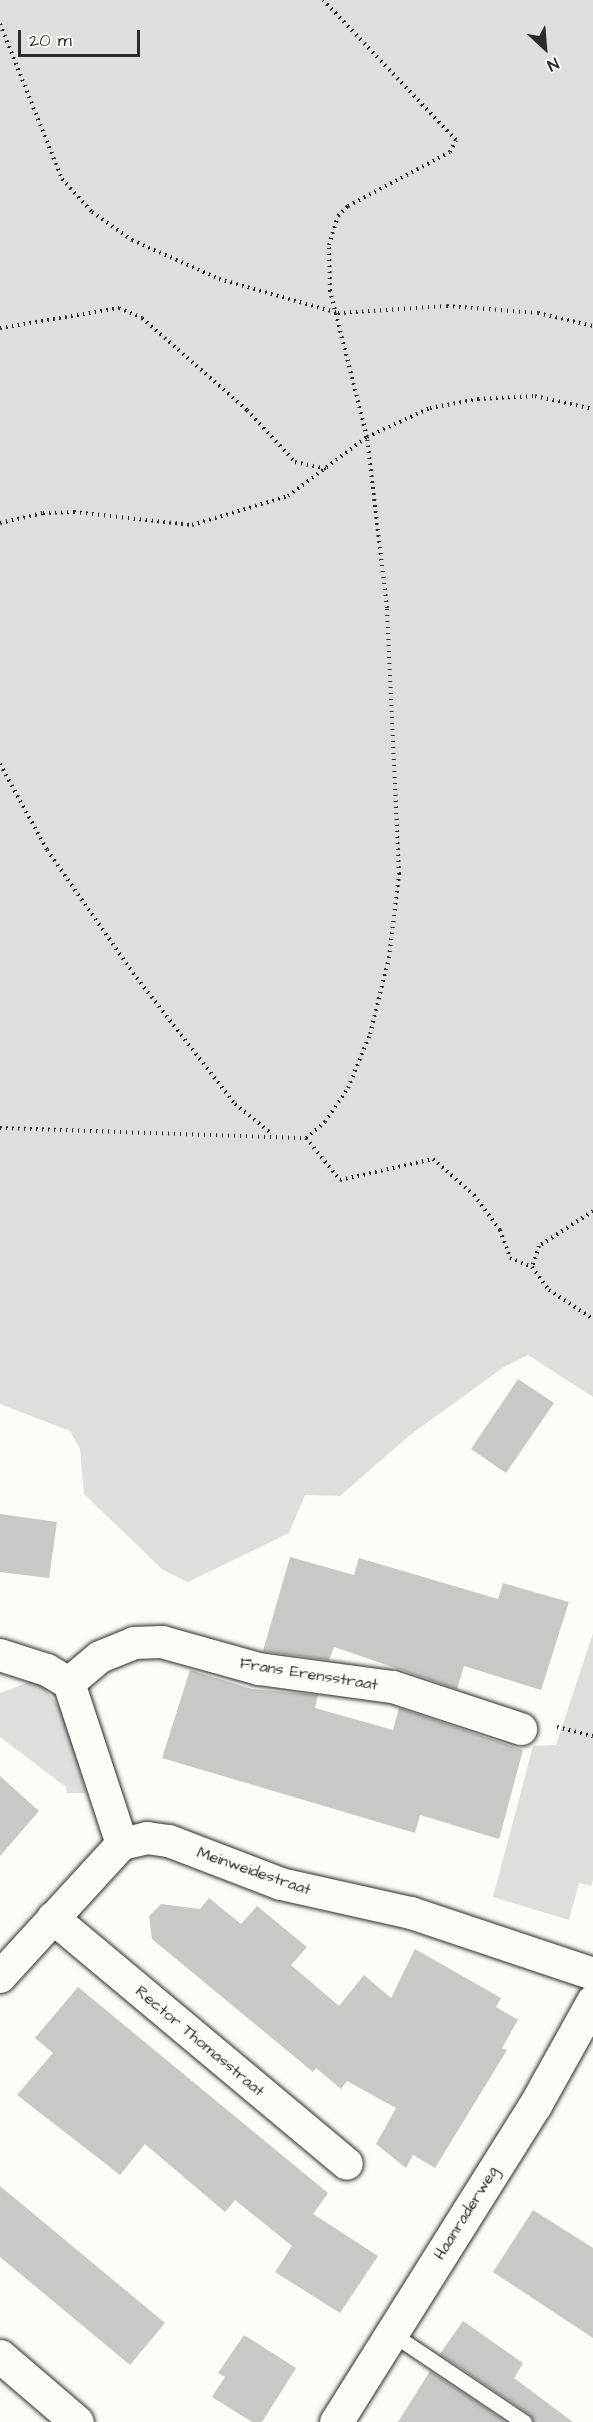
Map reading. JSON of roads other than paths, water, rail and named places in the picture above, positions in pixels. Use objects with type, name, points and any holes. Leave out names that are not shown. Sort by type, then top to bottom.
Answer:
[{"type":"street","name":"Frans Erensstraat","points":[[69,1683],[100,1657],[134,1643],[162,1642],[259,1669],[393,1687],[521,1729]]},
{"type":"street","points":[[0,1655],[47,1670],[69,1683],[122,1844],[0,1977]]},
{"type":"street","name":"Meinweidestraat","points":[[122,1844],[147,1838],[169,1841],[281,1884],[411,1913],[593,1974]]},
{"type":"street","name":"Rector Thomasstraat","points":[[53,1918],[347,2164]]},
{"type":"street","name":"Haanraderweg","points":[[336,2422],[535,2105],[593,2001]]},
{"type":"street","points":[[0,2355],[77,2422]]},
{"type":"lane","points":[[391,2333],[524,2422]]}]
